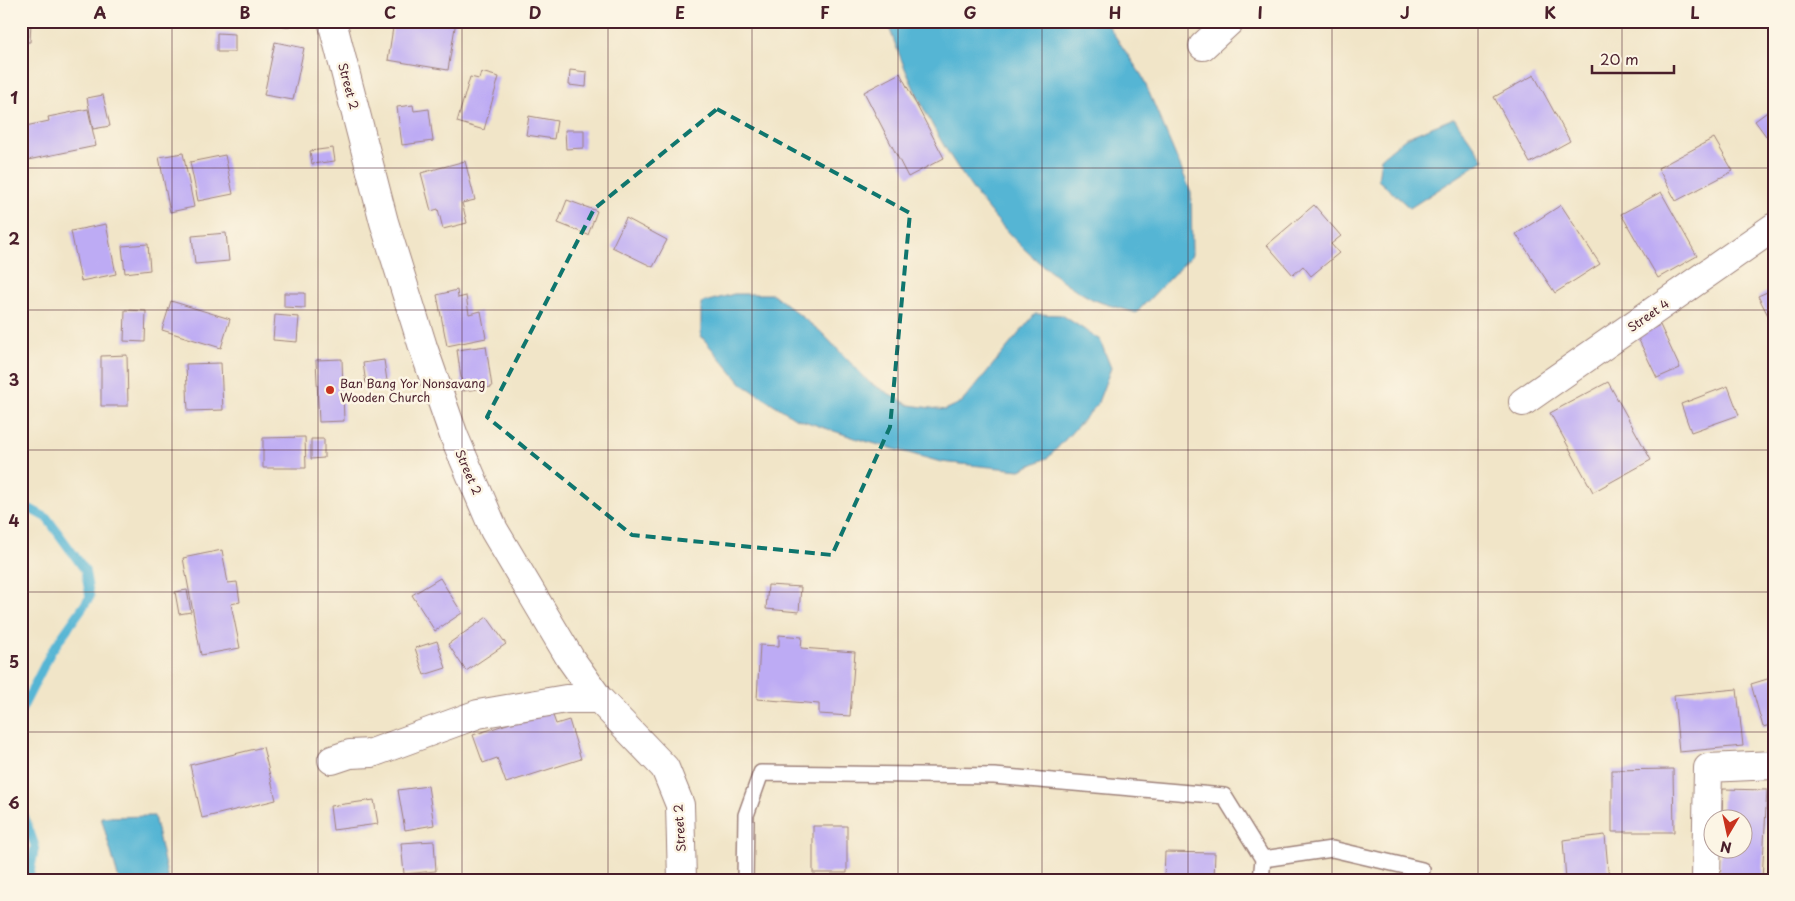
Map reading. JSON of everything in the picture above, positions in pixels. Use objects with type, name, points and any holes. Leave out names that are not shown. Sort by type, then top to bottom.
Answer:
[{"type":"street","name":"Street 2","points":[[332,21],[384,222],[423,347],[454,436],[494,530],[539,609],[599,699],[665,768],[680,805],[682,880]]},
{"type":"street","points":[[1203,46],[1230,21]]},
{"type":"street","name":"Street 4","points":[[1523,402],[1774,227]]},
{"type":"street","points":[[332,760],[350,754],[372,753],[478,714],[566,699],[599,699]]},
{"type":"street","points":[[1706,880],[1708,768],[1774,765]]},
{"type":"lane","points":[[745,880],[746,815],[761,773],[994,776],[1224,796],[1263,859],[1261,880]]},
{"type":"lane","points":[[1263,859],[1332,849],[1422,870]]},
{"type":"highlighted area","points":[[717,109],[910,213],[890,427],[832,555],[632,535],[487,417],[594,209]]},
{"type":"water","points":[[887,21],[1105,21],[1142,76],[1191,192],[1192,255],[1136,313],[1092,299],[1056,276],[1023,248],[993,215],[966,179],[941,141],[920,101]]},
{"type":"water","points":[[1454,118],[1484,160],[1410,208],[1378,180],[1381,158],[1405,138]]},
{"type":"water","points":[[734,294],[773,294],[821,332],[870,383],[909,405],[945,410],[962,402],[1035,314],[1062,315],[1100,340],[1111,368],[1097,405],[1049,457],[1020,470],[941,462],[858,439],[795,418],[742,384],[701,336],[701,303]]},
{"type":"water","points":[[154,816],[168,880],[119,880],[101,817]]},
{"type":"building","points":[[21,21],[31,21],[30,42],[21,42]]},
{"type":"building","points":[[263,21],[290,21],[289,27]]},
{"type":"building","points":[[394,21],[456,21],[448,70],[388,60]]},
{"type":"building","points":[[217,33],[235,34],[235,52],[217,52]]},
{"type":"building","points":[[275,42],[304,48],[293,100],[264,95]]},
{"type":"building","points":[[570,70],[587,72],[586,87],[569,85]]},
{"type":"building","points":[[481,72],[499,77],[484,130],[457,122],[470,77],[479,79]]},
{"type":"building","points":[[900,73],[944,158],[908,177],[864,92]]},
{"type":"building","points":[[1534,75],[1570,141],[1530,163],[1494,97]]},
{"type":"building","points":[[103,95],[110,126],[93,129],[87,98]]},
{"type":"building","points":[[413,105],[414,111],[429,109],[433,141],[402,145],[397,107]]},
{"type":"building","points":[[1774,107],[1774,147],[1755,121]]},
{"type":"building","points":[[88,109],[96,146],[23,161],[21,127],[49,121],[48,117]]},
{"type":"building","points":[[529,116],[557,121],[554,139],[526,135]]},
{"type":"building","points":[[565,130],[584,130],[584,148],[566,149]]},
{"type":"building","points":[[1714,138],[1733,171],[1676,201],[1658,168]]},
{"type":"building","points":[[333,148],[335,161],[312,164],[310,151]]},
{"type":"building","points":[[183,153],[194,207],[170,212],[159,157]]},
{"type":"building","points":[[225,155],[233,194],[198,201],[190,162]]},
{"type":"building","points":[[465,161],[475,200],[462,203],[467,223],[443,229],[438,209],[431,211],[421,173]]},
{"type":"building","points":[[1661,192],[1697,256],[1658,278],[1621,214]]},
{"type":"building","points":[[567,200],[597,211],[588,235],[558,223]]},
{"type":"building","points":[[1314,205],[1341,236],[1331,244],[1339,253],[1311,276],[1303,266],[1293,275],[1267,245]]},
{"type":"building","points":[[1561,205],[1600,264],[1555,293],[1516,234]]},
{"type":"building","points":[[626,218],[667,240],[653,267],[612,247]]},
{"type":"building","points":[[106,224],[116,274],[81,281],[71,231]]},
{"type":"building","points":[[226,233],[229,261],[195,264],[192,236]]},
{"type":"building","points":[[148,244],[150,270],[125,273],[122,246]]},
{"type":"building","points":[[1774,289],[1774,327],[1758,296]]},
{"type":"building","points":[[457,290],[458,298],[466,296],[469,314],[481,311],[486,338],[447,346],[437,295]]},
{"type":"building","points":[[284,293],[305,293],[305,308],[284,307]]},
{"type":"building","points":[[171,301],[230,319],[221,348],[162,330]]},
{"type":"building","points":[[125,310],[146,311],[145,342],[124,341]]},
{"type":"building","points":[[275,315],[299,317],[297,342],[273,340]]},
{"type":"building","points":[[1660,325],[1680,368],[1657,378],[1637,336]]},
{"type":"building","points":[[486,346],[492,387],[463,391],[457,350]]},
{"type":"building","points":[[127,355],[128,406],[101,406],[101,356]]},
{"type":"building","name":"Ban Bang Yor Nonsavang Wooden Church","points":[[342,359],[344,421],[319,422],[316,360]]},
{"type":"building","points":[[384,360],[387,381],[366,384],[363,363]]},
{"type":"building","points":[[221,363],[223,410],[188,411],[186,364]]},
{"type":"building","points":[[1608,382],[1651,460],[1593,492],[1550,413]]},
{"type":"building","points":[[1728,386],[1739,415],[1691,432],[1681,404]]},
{"type":"building","points":[[305,437],[306,468],[263,468],[263,438]]},
{"type":"building","points":[[311,439],[324,439],[324,458],[311,459]]},
{"type":"building","points":[[222,550],[228,583],[237,582],[240,602],[231,604],[240,648],[201,655],[183,558]]},
{"type":"building","points":[[440,578],[462,613],[435,631],[412,595]]},
{"type":"building","points":[[768,585],[801,587],[799,612],[766,609]]},
{"type":"building","points":[[187,590],[191,612],[179,614],[175,592]]},
{"type":"building","points":[[487,617],[506,644],[466,671],[448,644]]},
{"type":"building","points":[[779,635],[802,637],[801,648],[855,652],[850,716],[819,714],[819,704],[757,699],[760,645],[779,646]]},
{"type":"building","points":[[437,641],[446,668],[424,675],[415,648]]},
{"type":"building","points":[[1774,677],[1774,724],[1763,727],[1751,684]]},
{"type":"building","points":[[1737,689],[1743,746],[1679,752],[1674,695]]},
{"type":"building","points":[[551,710],[556,724],[569,720],[581,759],[506,783],[497,758],[483,763],[473,735]]},
{"type":"building","points":[[263,747],[276,800],[202,818],[190,765]]},
{"type":"building","points":[[1673,769],[1674,832],[1612,832],[1612,770]]},
{"type":"building","points":[[428,786],[434,825],[405,830],[398,790]]},
{"type":"building","points":[[1723,789],[1767,790],[1762,880],[1719,880],[1720,858],[1752,858],[1752,808],[1722,808]]},
{"type":"building","points":[[374,800],[378,824],[333,830],[330,806]]},
{"type":"building","points":[[813,826],[847,826],[847,873],[813,873]]},
{"type":"building","points":[[1605,835],[1609,880],[1566,880],[1563,840]]},
{"type":"building","points":[[434,841],[436,871],[404,874],[401,843]]},
{"type":"building","points":[[1165,852],[1215,853],[1214,880],[1164,880]]},
{"type":"waterway","points":[[21,504],[47,518],[85,570],[90,597],[51,652],[21,711]]},
{"type":"waterway","points":[[21,807],[35,846],[29,878],[26,880]]},
{"type":"place","name":"Ban Bang Yor Nonsavang Wooden Church","points":[[330,390]]}]
